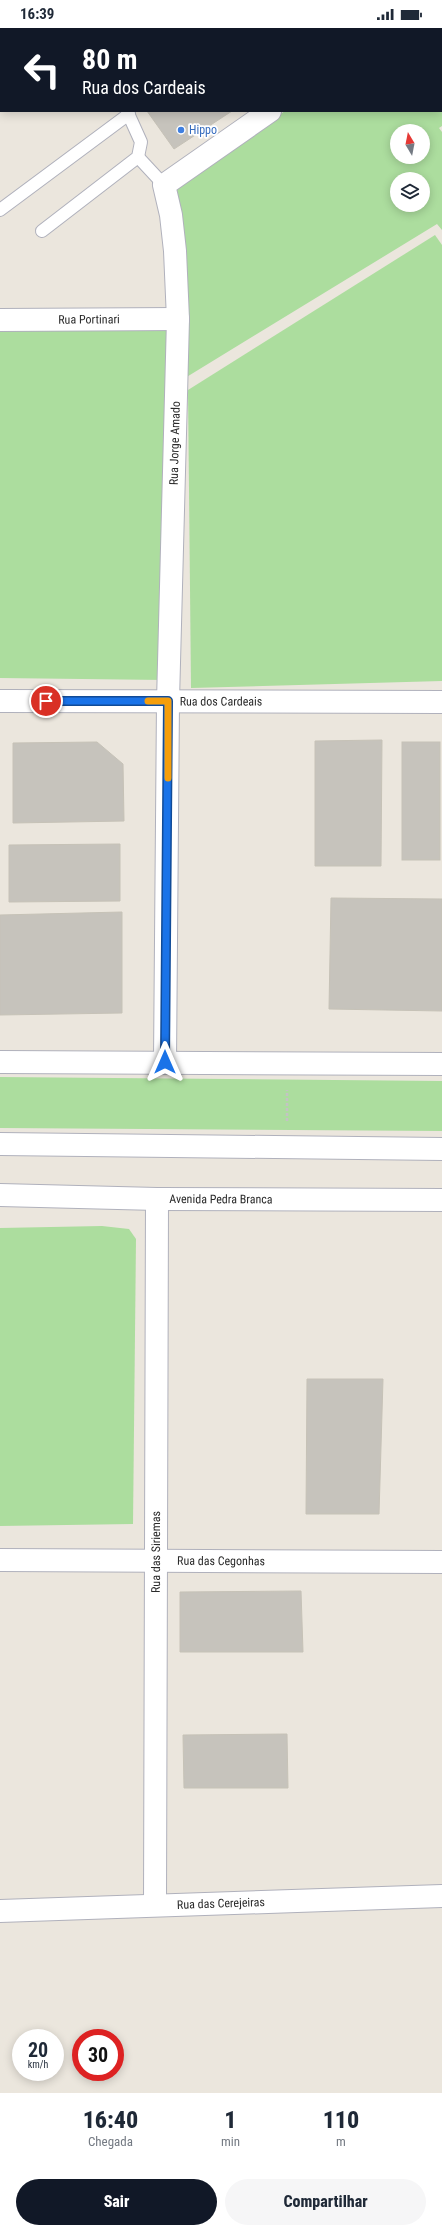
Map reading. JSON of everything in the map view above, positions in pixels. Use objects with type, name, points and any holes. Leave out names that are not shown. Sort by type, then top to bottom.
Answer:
[{"type":"street","points":[[164,185],[269,112]]},
{"type":"street","name":"Rua Jorge Amado","points":[[164,185],[171,215],[176,251],[178,319],[168,701],[165,1062]]},
{"type":"street","name":"Rua Portinari","points":[[0,320],[178,319]]},
{"type":"street","name":"Rua dos Cardeais","points":[[0,701],[442,702]]},
{"type":"street","points":[[0,1062],[442,1064]]},
{"type":"street","points":[[0,1144],[442,1149]]},
{"type":"street","name":"Avenida Pedra Branca","points":[[0,1195],[157,1199],[442,1200]]},
{"type":"street","name":"Rua das Siriemas","points":[[155,1905],[157,1199]]},
{"type":"street","name":"Rua das Cegonhas","points":[[0,1560],[442,1562]]},
{"type":"street","name":"Rua das Cerejeiras","points":[[0,1911],[442,1896]]},
{"type":"lane","points":[[0,210],[128,113],[141,142],[138,157],[42,231]]},
{"type":"lane","points":[[138,157],[164,185]]},
{"type":"green space","points":[[284,112],[442,112],[442,126],[439,128],[442,132],[442,230],[437,224],[185,378],[173,189]]},
{"type":"green space","points":[[435,235],[442,245],[442,681],[191,688],[188,390]]},
{"type":"green space","points":[[174,323],[164,680],[0,678],[0,324]]},
{"type":"green space","points":[[0,1077],[442,1081],[442,1131],[0,1128]]},
{"type":"green space","points":[[102,1226],[129,1229],[136,1239],[133,1524],[0,1526],[0,1228]]},
{"type":"building","name":"Hippo","points":[[148,112],[230,112],[174,149]]},
{"type":"building","points":[[382,740],[381,866],[315,866],[315,741]]},
{"type":"building","points":[[97,742],[123,764],[124,821],[13,823],[13,743]]},
{"type":"building","points":[[402,742],[440,742],[440,860],[402,860]]},
{"type":"building","points":[[120,844],[120,901],[9,902],[9,845]]},
{"type":"building","points":[[331,898],[442,899],[442,1011],[329,1009]]},
{"type":"building","points":[[122,912],[122,1013],[0,1015],[0,915]]},
{"type":"building","points":[[307,1379],[383,1379],[379,1514],[306,1514]]},
{"type":"building","points":[[301,1591],[303,1652],[180,1652],[180,1592]]},
{"type":"building","points":[[287,1734],[288,1788],[184,1788],[183,1735]]},
{"type":"slow traffic","points":[[148,701],[168,701],[168,778]]},
{"type":"place","name":"Hippo","points":[[181,130]]},
{"type":"route","points":[[46,701],[168,701],[165,1062]]}]
